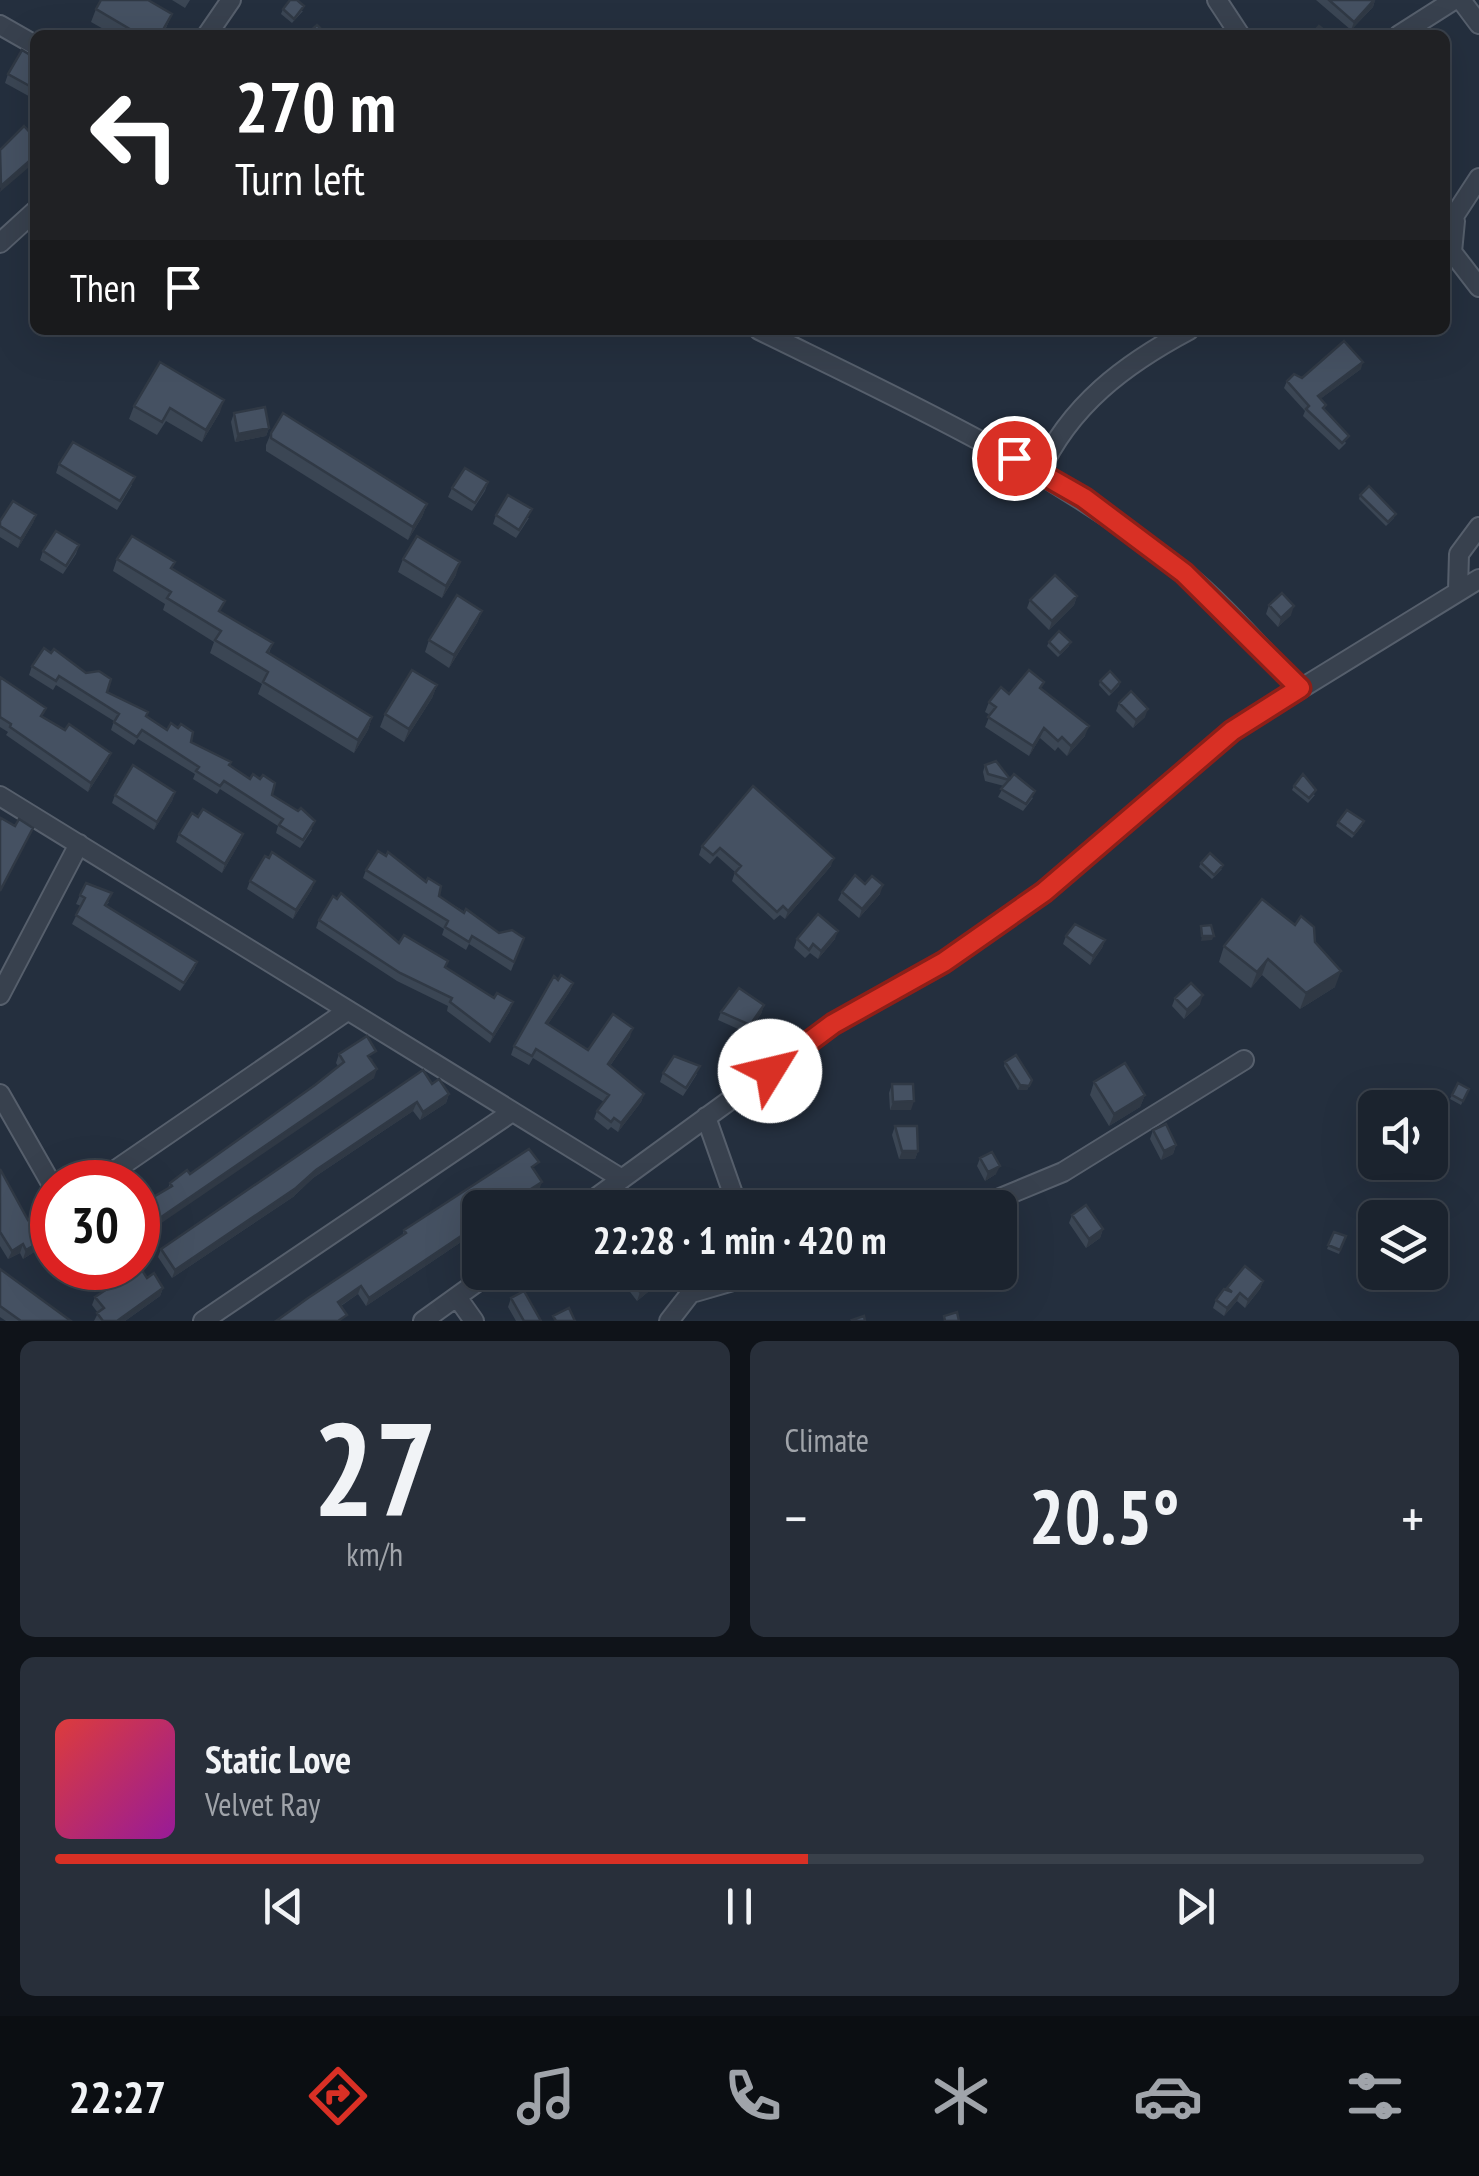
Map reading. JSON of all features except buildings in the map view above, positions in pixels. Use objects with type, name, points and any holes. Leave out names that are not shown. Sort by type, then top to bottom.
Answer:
[{"type":"street","points":[[210,30],[231,0]]},
{"type":"street","points":[[1407,30],[1458,0],[1479,24]]},
{"type":"street","points":[[1225,4],[1238,30]]},
{"type":"street","points":[[0,24],[30,42]]},
{"type":"street","points":[[1479,178],[1450,225],[1452,252],[1479,287]]},
{"type":"street","points":[[0,243],[30,216]]},
{"type":"street","points":[[770,335],[825,359],[1084,498],[1184,573],[1300,688]]},
{"type":"street","points":[[1040,472],[1060,432],[1087,400],[1181,335]]},
{"type":"street","points":[[1458,590],[1459,554],[1479,527]]},
{"type":"street","points":[[606,1190],[833,1024],[944,962],[1044,892],[1232,731],[1479,579]]},
{"type":"street","points":[[0,796],[622,1178]]},
{"type":"street","points":[[0,995],[79,844]]},
{"type":"street","points":[[130,1160],[347,1011]]},
{"type":"street","points":[[1017,1191],[1064,1172],[1244,1060]]},
{"type":"street","points":[[0,1094],[7,1125],[33,1160]]},
{"type":"street","points":[[204,1321],[512,1112]]},
{"type":"street","points":[[706,1117],[732,1190]]},
{"type":"street","points":[[424,1321],[467,1290]]},
{"type":"street","points":[[669,1321],[695,1292],[702,1290]]},
{"type":"street","points":[[457,1297],[474,1321]]},
{"type":"route","points":[[770,1071],[833,1024],[944,962],[1044,892],[1232,731],[1300,688],[1184,573],[1084,498],[1014,458]]}]
